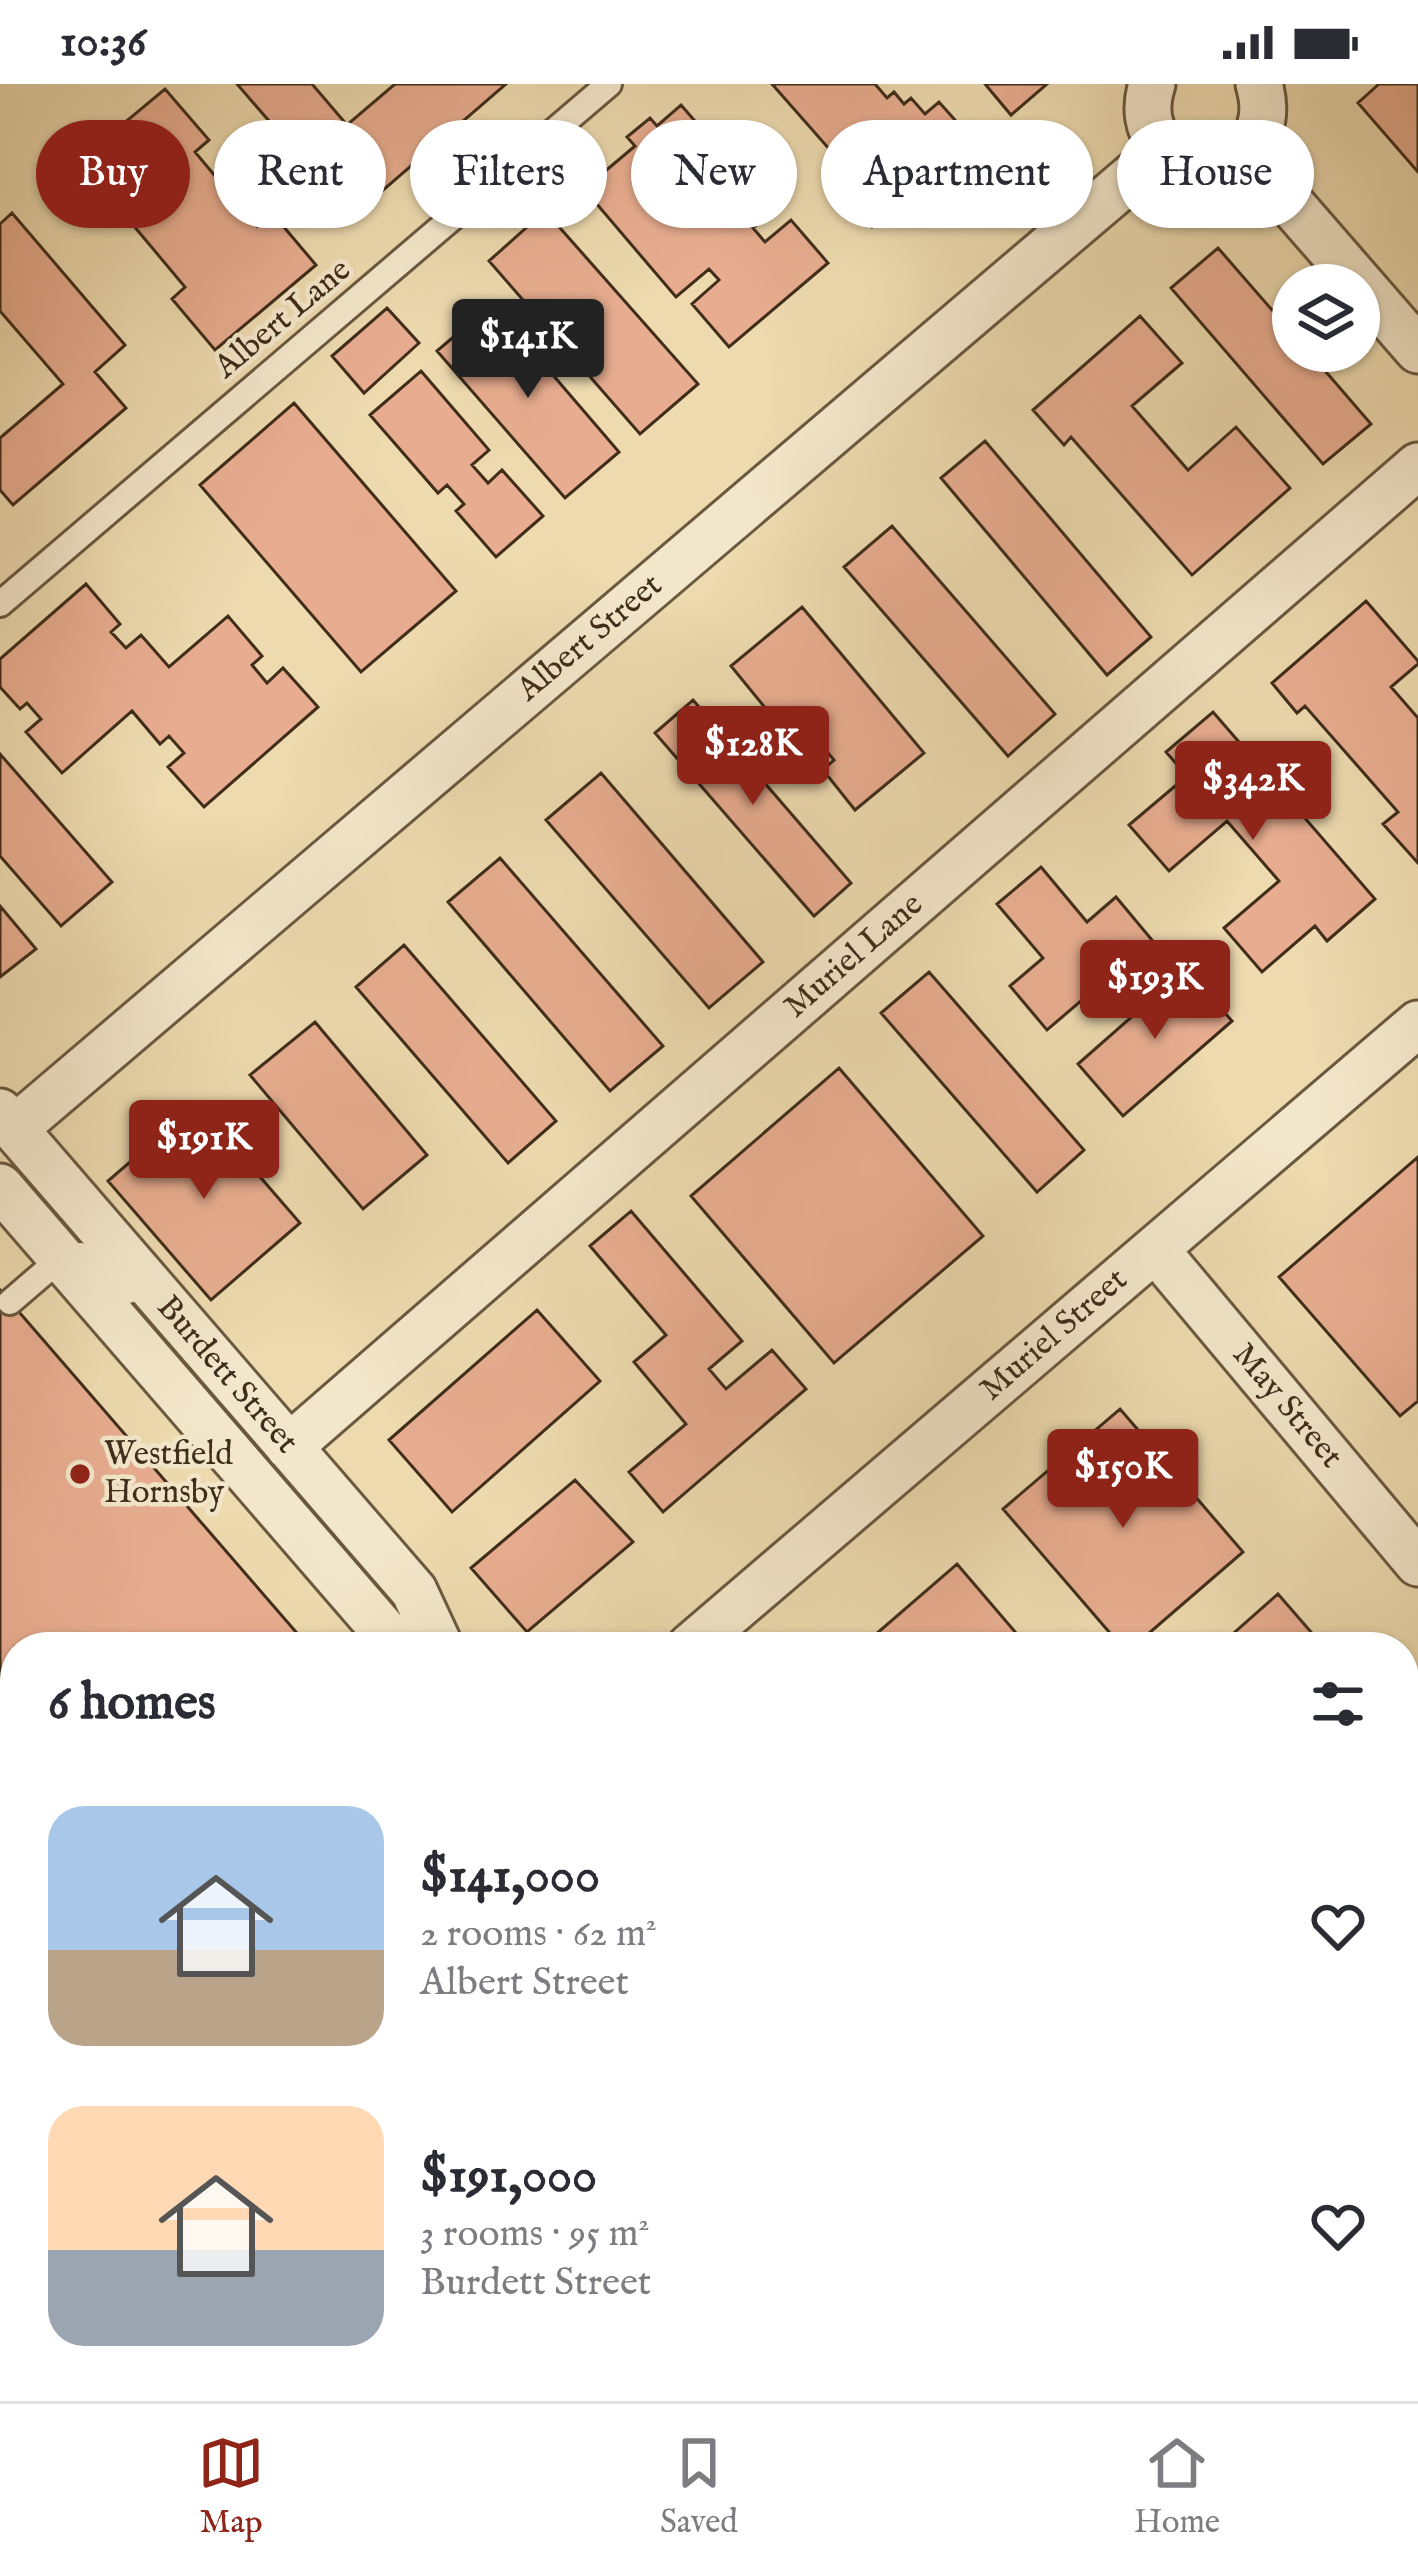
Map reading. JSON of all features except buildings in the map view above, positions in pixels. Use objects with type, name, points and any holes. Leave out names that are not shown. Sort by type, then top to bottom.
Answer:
[{"type":"street","points":[[1150,120],[1152,84]]},
{"type":"street","points":[[1259,84],[1261,120]]},
{"type":"street","name":"Albert Street","points":[[7,1120],[1117,189]]},
{"type":"street","points":[[1312,228],[1418,350]]},
{"type":"street","name":"Muriel Lane","points":[[289,1447],[1418,466]]},
{"type":"street","name":"Muriel Street","points":[[707,1632],[1418,1024]]},
{"type":"street","name":"Burdett Street","points":[[7,1120],[413,1591],[433,1632]]},
{"type":"street","name":"Burdett Street","points":[[0,1187],[385,1632]]},
{"type":"street","name":"May Street","points":[[1155,1249],[1418,1563]]},
{"type":"lane","name":"Albert Lane","points":[[0,604],[609,84]]},
{"type":"lane","points":[[10,1302],[60,1258],[81,1255],[117,1277],[165,1333],[223,1370]]},
{"type":"place","name":"Westfield Hornsby","points":[[80,1474]]}]
